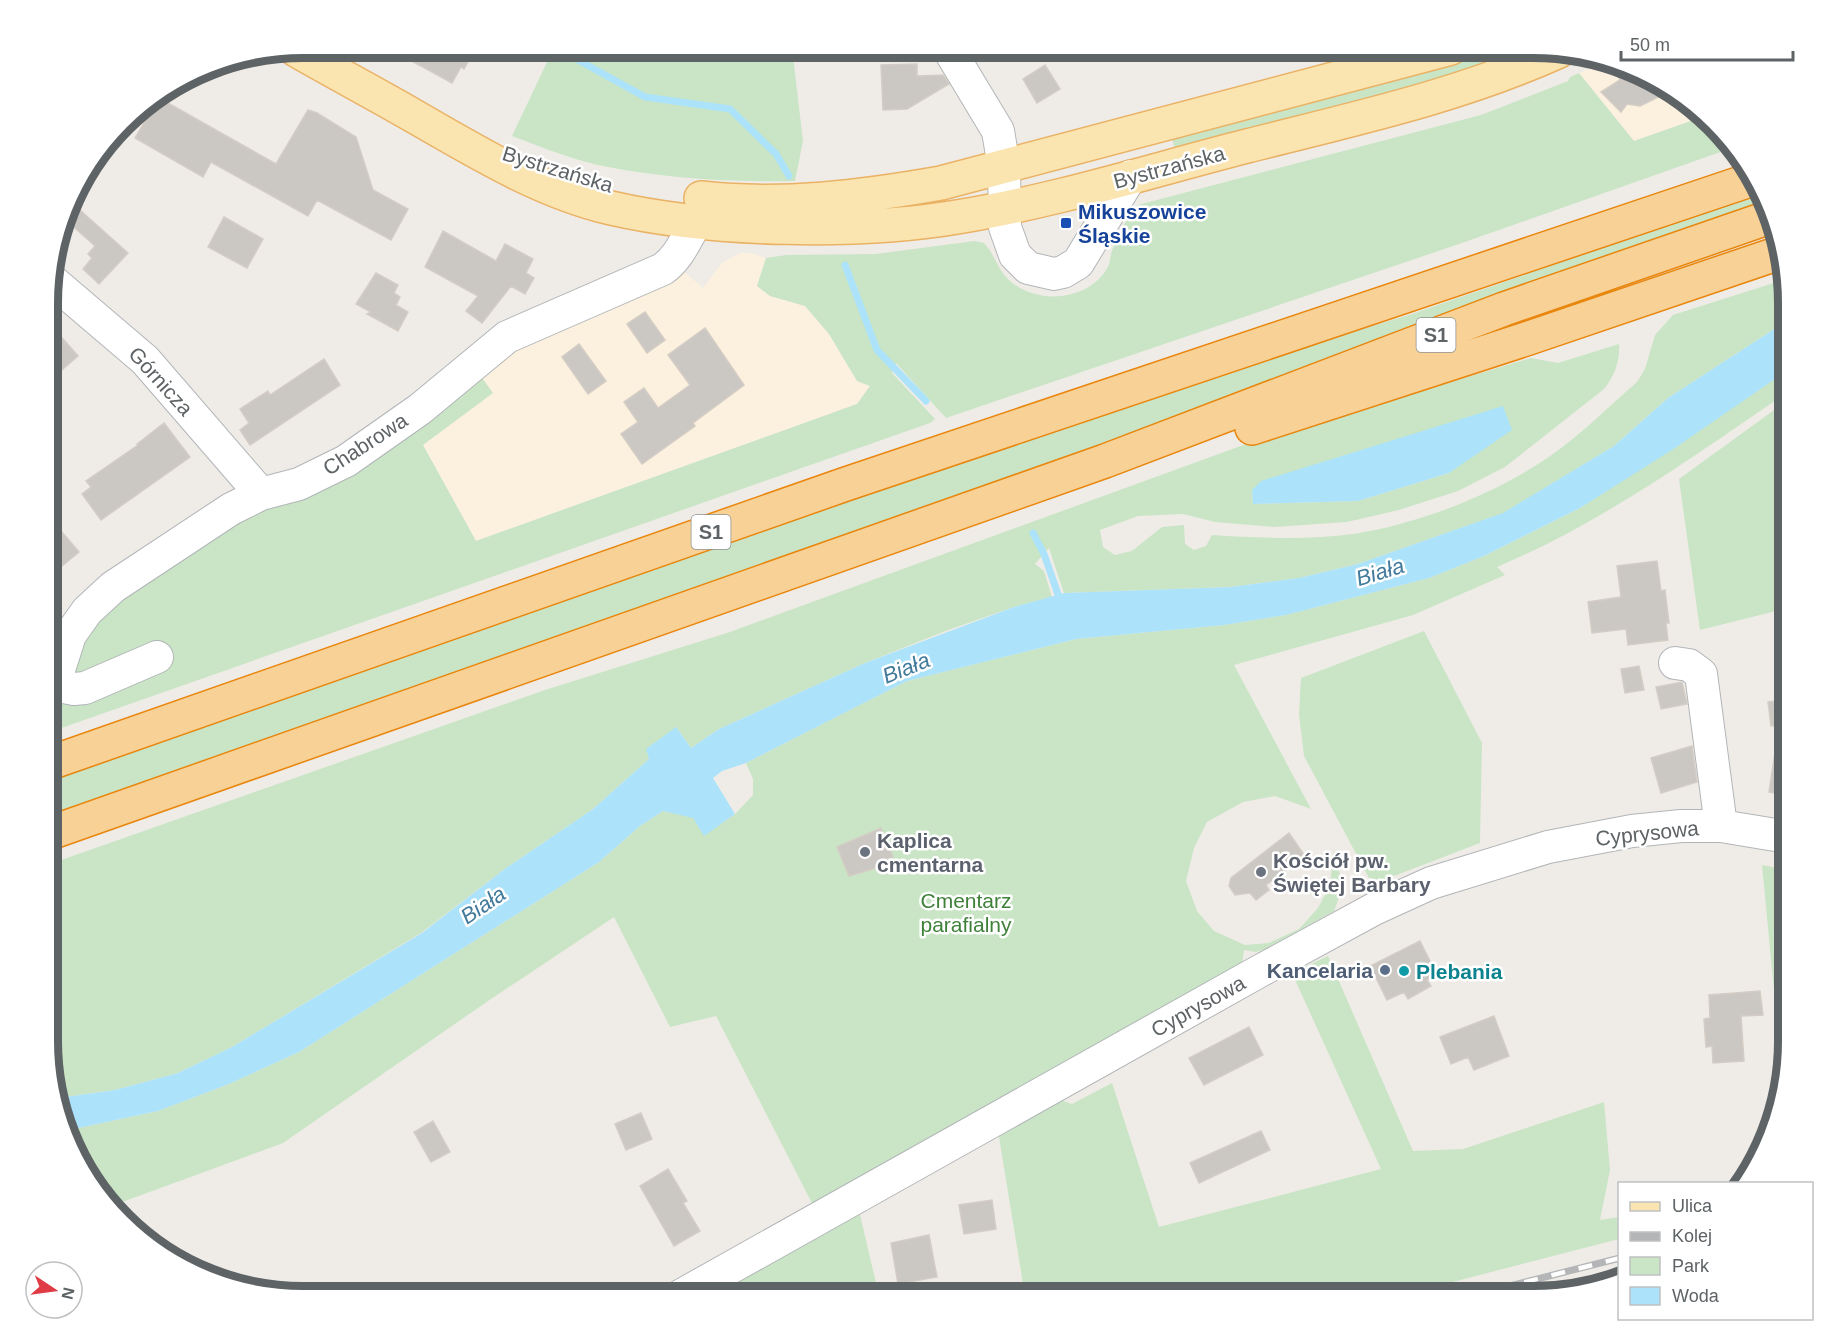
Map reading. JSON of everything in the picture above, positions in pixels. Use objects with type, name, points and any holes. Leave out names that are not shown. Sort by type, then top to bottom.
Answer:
[{"type":"highway","name":"S1","points":[[58,761],[846,484],[1746,181]]},
{"type":"highway","name":"S1","points":[[58,830],[1105,461],[1504,309],[1763,219]]},
{"type":"highway","points":[[1105,461],[1172,454],[1526,339],[1773,254]]},
{"type":"main road","name":"Bystrzańska","points":[[311,58],[483,155],[577,198],[633,212],[754,225],[859,225],[961,217],[1131,176],[1450,92],[1543,59]]},
{"type":"main road","name":"Bystrzańska","points":[[403,109],[527,163],[572,177],[621,188],[722,201],[793,201],[860,196],[941,183],[1413,58]]},
{"type":"street","points":[[954,58],[998,131],[1004,167],[1005,227],[1015,255],[1020,262],[1036,272],[1063,272],[1072,268],[1083,257],[1131,176]]},
{"type":"street","points":[[696,220],[722,201]]},
{"type":"street","name":"Chabrowa","points":[[58,669],[70,635],[87,611],[113,587],[188,536],[261,494],[299,484],[346,461],[420,409],[507,336],[663,269],[679,255],[696,220]]},
{"type":"street","name":"Górnicza","points":[[59,287],[145,360],[261,494]]},
{"type":"street","points":[[58,686],[85,688],[157,657]]},
{"type":"street","points":[[1674,663],[1689,665],[1701,674],[1721,826]]},
{"type":"street","name":"Cyprysowa","points":[[697,1286],[991,1115],[1374,909],[1431,883],[1505,858],[1579,841],[1642,830],[1721,826],[1778,835]]},
{"type":"shaded area","points":[[1595,66],[1627,77],[1656,91],[1695,119],[1634,141],[1579,73]]},
{"type":"shaded area","points":[[740,253],[751,253],[766,258],[757,286],[770,296],[805,306],[829,334],[857,381],[870,386],[857,404],[476,541],[423,445],[492,393],[477,371],[526,335],[684,272],[703,288],[722,263]]},
{"type":"green space","points":[[545,58],[793,58],[803,141],[795,181],[702,179],[631,171],[560,154],[512,136],[548,60]]},
{"type":"green space","points":[[1470,58],[1503,58],[1432,83],[1175,150],[1172,139],[1407,78]]},
{"type":"green space","points":[[1579,73],[1634,141],[1695,119],[1725,151],[1459,244],[946,418],[896,363],[892,373],[935,419],[930,423],[58,729],[58,690],[68,680],[92,616],[477,371],[493,393],[423,445],[476,541],[857,404],[870,386],[857,381],[829,334],[805,306],[770,296],[757,286],[766,258],[786,255],[876,254],[974,241],[984,243],[1007,278],[1018,287],[1045,296],[1074,293],[1087,288],[1099,279],[1108,267],[1119,235],[1138,205],[1481,115],[1568,81],[1570,77]]},
{"type":"green space","points":[[1753,195],[1758,206],[1038,470],[58,814],[58,776],[940,467],[1300,348],[1412,314]]},
{"type":"green space","points":[[1777,282],[1778,326],[1668,398],[1614,446],[1504,513],[1358,564],[1299,578],[1231,587],[1064,593],[1049,548],[1035,564],[1044,571],[1052,597],[1014,607],[948,630],[865,663],[719,729],[691,748],[676,727],[649,759],[593,809],[506,868],[421,933],[232,1047],[178,1073],[115,1090],[65,1097],[58,1040],[58,861],[545,690],[730,632],[1257,440],[1531,358],[1558,363],[1619,344],[1616,368],[1604,389],[1505,467],[1458,491],[1399,510],[1347,522],[1274,527],[1215,522],[1183,514],[1138,516],[1100,530],[1103,547],[1115,555],[1132,551],[1162,527],[1184,525],[1185,544],[1194,550],[1206,546],[1212,535],[1282,538],[1336,536],[1378,529],[1430,515],[1506,483],[1573,439],[1637,382],[1645,369],[1655,335],[1673,315]],"holes":[[[1449,473],[1358,501],[1253,504],[1252,490]]]},
{"type":"green space","name":"Cmentarz parafialny","points":[[1778,377],[1778,399],[1611,509],[1574,530],[1497,567],[1505,575],[1413,615],[1234,665],[1311,809],[1275,796],[1243,802],[1207,822],[1194,848],[1186,881],[1197,911],[1214,931],[1245,945],[1269,943],[1299,929],[1318,908],[1330,885],[1334,849],[1343,887],[1334,911],[1266,949],[1256,952],[1244,950],[1241,971],[815,1209],[716,1016],[670,1027],[614,917],[283,1143],[120,1203],[91,1163],[77,1134],[75,1129],[158,1111],[229,1084],[299,1052],[599,862],[640,826],[663,811],[693,817],[704,835],[735,814],[753,795],[753,779],[746,763],[907,681],[1076,639],[1224,625],[1286,615],[1429,578],[1484,556],[1580,508]]},
{"type":"green space","points":[[1778,407],[1778,610],[1700,630],[1679,479]]},
{"type":"green space","points":[[1424,631],[1482,743],[1480,843],[1381,881],[1369,878],[1304,756],[1299,714],[1301,678]]},
{"type":"green space","points":[[1762,865],[1778,868],[1778,1032]]},
{"type":"green space","points":[[1328,956],[1413,1151],[1463,1149],[1604,1102],[1610,1170],[1600,1220],[1618,1217],[1618,1239],[1441,1286],[1023,1286],[998,1131],[1058,1099],[1072,1104],[1112,1083],[1159,1227],[1381,1169],[1292,973]]},
{"type":"green space","points":[[858,1206],[877,1286],[713,1286]]},
{"type":"water","name":"Biała","points":[[1778,326],[1778,377],[1672,450],[1580,508],[1484,556],[1429,578],[1286,615],[1224,625],[1076,639],[907,681],[746,763],[722,771],[713,778],[735,814],[704,836],[693,818],[663,811],[640,826],[599,862],[299,1052],[229,1084],[158,1111],[75,1129],[65,1097],[115,1090],[178,1073],[232,1047],[422,933],[506,868],[593,809],[649,759],[646,749],[676,727],[691,748],[719,729],[865,663],[1014,607],[1064,593],[1231,587],[1299,578],[1358,564],[1503,513],[1614,446],[1668,398]]},
{"type":"water","points":[[1503,406],[1512,430],[1449,473],[1358,501],[1253,504],[1252,490],[1261,481]]},
{"type":"building","points":[[406,58],[470,58],[464,69],[461,67],[452,83]]},
{"type":"building","points":[[917,64],[917,76],[943,75],[949,84],[907,109],[883,110],[881,65]]},
{"type":"building","points":[[1045,65],[1060,89],[1037,103],[1023,79]]},
{"type":"building","points":[[1617,74],[1662,95],[1640,106],[1627,104],[1621,112],[1601,92],[1620,80]]},
{"type":"building","points":[[166,102],[276,164],[308,110],[356,137],[373,190],[408,209],[391,240],[317,200],[308,216],[211,162],[203,177],[135,138],[150,113]]},
{"type":"building","points":[[78,208],[128,253],[99,284],[83,269],[92,258],[88,254],[95,246],[72,225]]},
{"type":"building","points":[[224,217],[263,239],[247,268],[208,247]]},
{"type":"building","points":[[443,231],[496,261],[505,244],[533,259],[526,273],[534,278],[525,294],[511,286],[482,323],[466,311],[478,296],[425,267]]},
{"type":"building","points":[[376,273],[398,285],[394,293],[400,297],[396,305],[408,312],[398,331],[367,314],[371,312],[356,304]]},
{"type":"building","points":[[645,312],[665,340],[647,353],[627,324]]},
{"type":"building","points":[[705,328],[744,385],[693,423],[695,426],[642,464],[621,434],[638,422],[624,402],[644,388],[658,408],[690,385],[668,355]]},
{"type":"building","points":[[58,333],[78,356],[58,373]]},
{"type":"building","points":[[579,344],[606,381],[588,394],[562,357]]},
{"type":"building","points":[[324,359],[340,385],[250,445],[240,430],[249,423],[240,409],[268,391],[270,395]]},
{"type":"building","points":[[164,423],[190,457],[101,520],[82,494],[91,487],[86,481],[138,445]]},
{"type":"building","points":[[58,527],[79,552],[58,569]]},
{"type":"building","points":[[1657,561],[1661,591],[1665,590],[1669,623],[1666,623],[1668,640],[1628,645],[1626,629],[1592,633],[1588,602],[1621,597],[1617,566]]},
{"type":"building","points":[[1639,666],[1644,690],[1625,693],[1621,669]]},
{"type":"building","points":[[1682,682],[1687,704],[1661,709],[1656,687]]},
{"type":"building","points":[[1778,701],[1778,725],[1771,726],[1768,702]]},
{"type":"building","points":[[1778,733],[1778,794],[1769,792]]},
{"type":"building","points":[[1692,746],[1697,782],[1661,793],[1651,758]]},
{"type":"building","name":"Kaplica cmentarna","points":[[881,828],[893,857],[882,862],[883,866],[849,876],[837,847]]},
{"type":"building","name":"Kościół pw. Świętej Barbary","points":[[1289,833],[1305,856],[1266,885],[1269,890],[1256,900],[1250,893],[1235,895],[1229,886],[1231,878]]},
{"type":"building","name":"Plebania","points":[[1420,941],[1437,975],[1427,980],[1431,986],[1408,999],[1404,992],[1387,1000],[1370,966]]},
{"type":"building","points":[[1760,991],[1763,1015],[1741,1016],[1744,1061],[1713,1063],[1712,1046],[1706,1047],[1704,1019],[1710,1018],[1709,995]]},
{"type":"building","points":[[1494,1016],[1509,1056],[1474,1070],[1468,1057],[1451,1064],[1440,1037]]},
{"type":"building","points":[[1249,1027],[1263,1055],[1204,1085],[1189,1058]]},
{"type":"building","points":[[641,1113],[652,1139],[626,1150],[615,1124]]},
{"type":"building","points":[[433,1121],[450,1152],[431,1162],[414,1132]]},
{"type":"building","points":[[1261,1131],[1270,1150],[1199,1183],[1190,1163]]},
{"type":"building","points":[[668,1169],[687,1201],[683,1203],[700,1231],[674,1246],[640,1186]]},
{"type":"building","points":[[992,1200],[996,1229],[964,1234],[959,1205]]},
{"type":"building","points":[[929,1235],[937,1277],[898,1284],[891,1243]]},
{"type":"waterway","points":[[574,58],[645,97],[730,109],[776,154],[789,176]]},
{"type":"waterway","points":[[845,265],[877,350],[926,401]]},
{"type":"waterway","points":[[1033,533],[1044,554],[1061,603]]},
{"type":"railway","points":[[1509,1286],[1618,1259]]},
{"type":"place","name":"Mikuszowice Śląskie","points":[[1066,223]]},
{"type":"place","name":"Kaplica cmentarna","points":[[865,852]]},
{"type":"place","name":"Kościół pw. Świętej Barbary","points":[[1261,872]]},
{"type":"place","name":"Kancelaria","points":[[1385,970]]},
{"type":"place","name":"Plebania","points":[[1404,971]]}]
